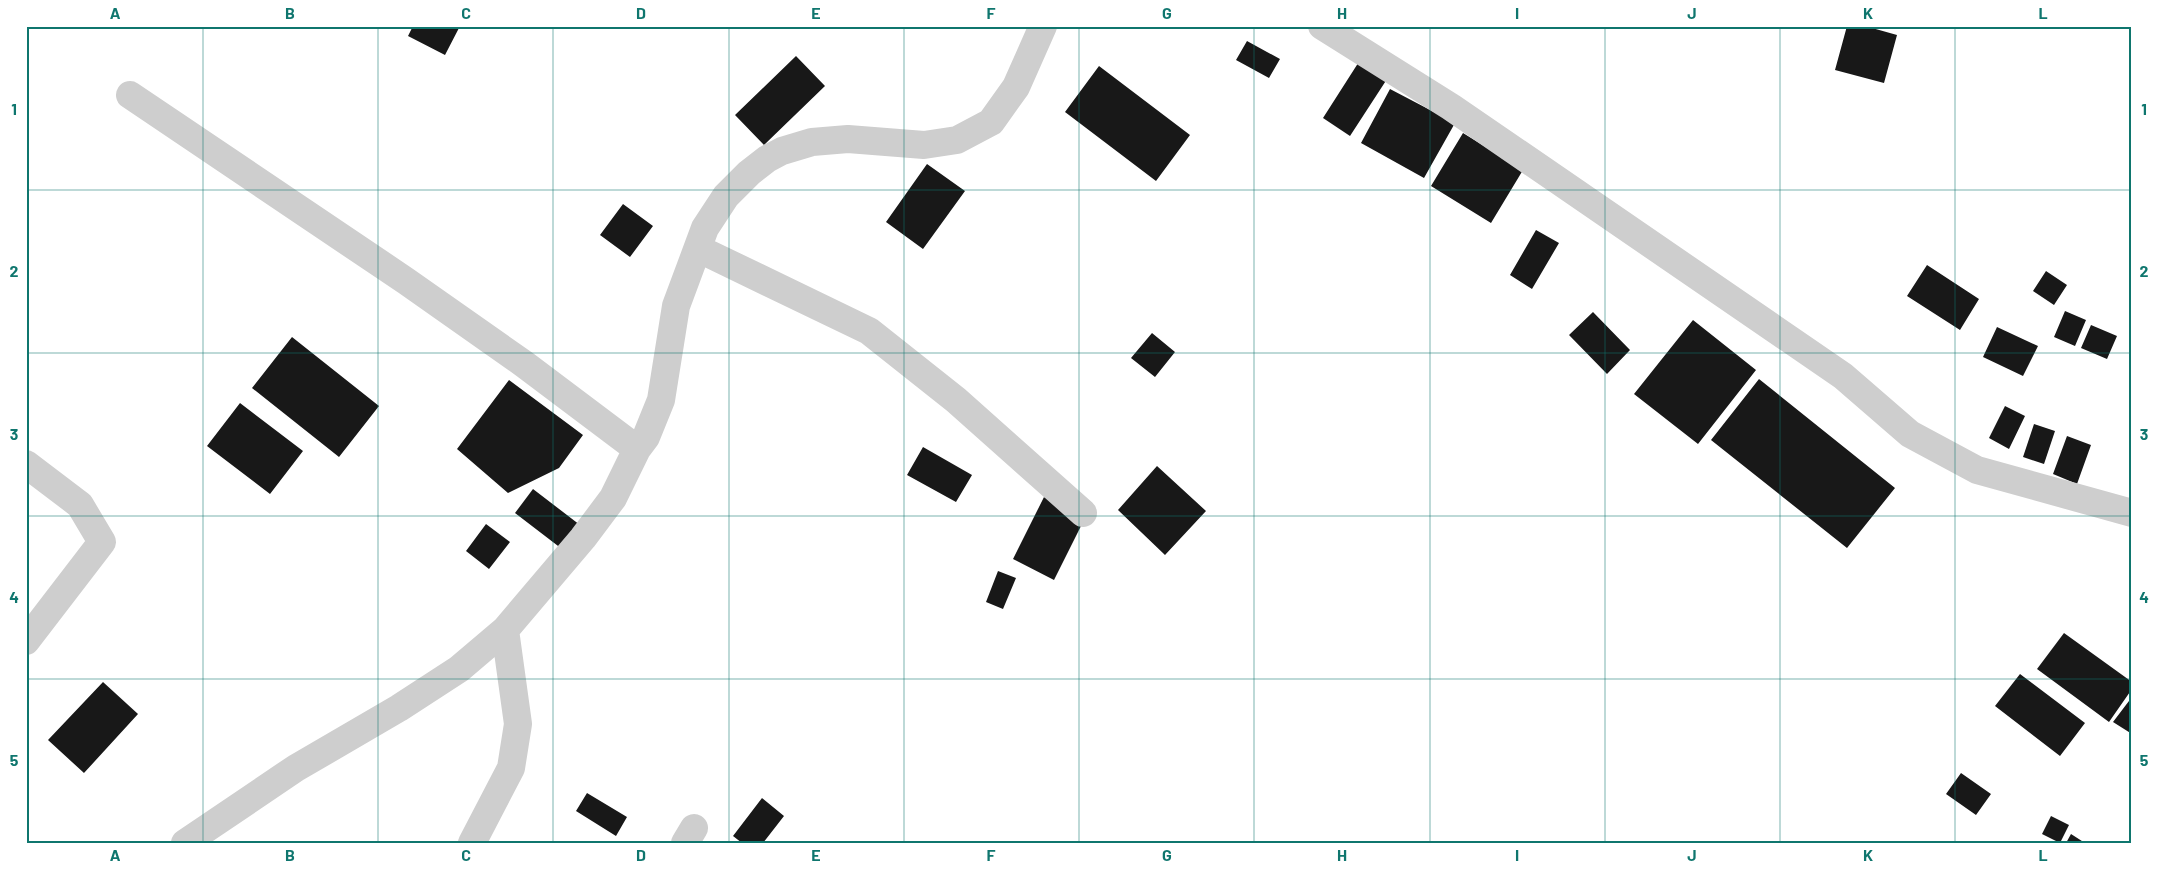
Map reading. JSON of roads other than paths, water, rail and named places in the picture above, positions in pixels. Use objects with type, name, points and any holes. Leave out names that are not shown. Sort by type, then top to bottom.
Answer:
[{"type":"street","points":[[185,843],[296,768],[432,688],[459,669],[504,630],[583,538],[613,498],[637,449],[646,437],[660,400],[676,306],[706,228],[726,196],[761,164],[782,151],[812,142],[848,139],[924,145],[956,140],[991,122],[1016,87],[1043,26]]},
{"type":"street","points":[[1322,26],[1451,107],[1842,376],[1910,434],[1978,470],[2132,513]]},
{"type":"street","points":[[130,95],[406,281],[524,364],[637,449]]},
{"type":"street","points":[[699,249],[868,331],[956,400],[1083,513]]},
{"type":"street","points":[[26,464],[80,505],[102,542],[26,641]]},
{"type":"street","points":[[472,843],[511,768],[518,724],[504,630]]}]
